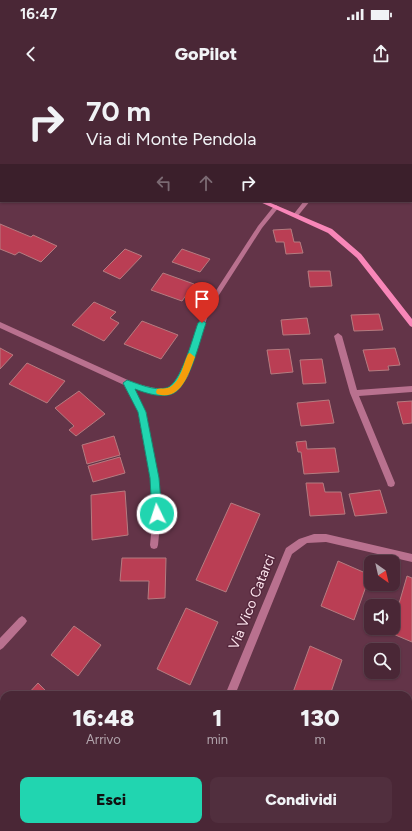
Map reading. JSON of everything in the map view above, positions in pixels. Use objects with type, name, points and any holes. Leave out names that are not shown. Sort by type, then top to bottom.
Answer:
[{"type":"street","points":[[264,202],[330,231],[359,256],[412,324]]},
{"type":"street","points":[[295,216],[306,202]]},
{"type":"street","points":[[0,325],[145,390],[164,392],[172,390],[184,376],[206,310],[260,227],[276,207]]},
{"type":"street","points":[[338,336],[354,393],[391,483]]},
{"type":"street","points":[[127,383],[142,412],[154,478],[157,514],[154,545]]},
{"type":"street","points":[[354,393],[412,389]]},
{"type":"street","name":"Via Vico Catarci","points":[[232,691],[289,551],[300,541],[311,537],[326,538],[412,558]]},
{"type":"street","points":[[0,645],[22,621]]},
{"type":"building","points":[[0,224],[31,237],[33,235],[57,246],[41,262],[19,252],[15,255],[0,249]]},
{"type":"building","points":[[291,229],[294,242],[300,242],[303,253],[286,254],[284,242],[276,242],[273,230]]},
{"type":"building","points":[[125,249],[142,256],[120,279],[103,271]]},
{"type":"building","points":[[182,249],[210,259],[200,272],[172,262]]},
{"type":"building","points":[[308,271],[330,271],[332,286],[310,287]]},
{"type":"building","points":[[163,273],[194,284],[182,301],[151,290]]},
{"type":"building","points":[[94,302],[116,312],[110,318],[119,323],[104,341],[72,325]]},
{"type":"building","points":[[379,314],[383,330],[354,331],[351,315]]},
{"type":"building","points":[[307,318],[310,334],[283,335],[281,320]]},
{"type":"building","points":[[142,321],[178,335],[161,359],[124,344]]},
{"type":"building","points":[[0,348],[13,355],[0,369]]},
{"type":"building","points":[[395,348],[400,365],[388,366],[389,370],[369,371],[363,350]]},
{"type":"building","points":[[289,349],[293,372],[271,374],[267,350]]},
{"type":"building","points":[[322,359],[326,383],[303,384],[300,360]]},
{"type":"building","points":[[27,363],[65,381],[47,403],[9,384]]},
{"type":"building","points":[[79,391],[105,414],[76,436],[69,430],[74,426],[55,408]]},
{"type":"building","points":[[329,400],[334,423],[301,426],[297,403]]},
{"type":"building","points":[[412,401],[412,423],[403,424],[397,402]]},
{"type":"building","points":[[114,436],[120,455],[87,464],[82,445]]},
{"type":"building","points":[[306,441],[307,449],[335,448],[339,472],[304,474],[301,452],[298,452],[296,442]]},
{"type":"building","points":[[120,457],[125,473],[93,482],[88,466]]},
{"type":"building","points":[[306,483],[323,483],[325,492],[341,492],[345,514],[310,516]]},
{"type":"building","points":[[380,490],[387,513],[355,516],[349,494]]},
{"type":"building","points":[[125,491],[128,535],[92,540],[91,495]]},
{"type":"building","points":[[231,503],[260,514],[226,592],[196,580]]},
{"type":"building","points":[[122,558],[166,558],[165,598],[148,599],[149,581],[120,581]]},
{"type":"building","points":[[338,561],[364,572],[364,591],[354,620],[321,606]]},
{"type":"building","points":[[407,576],[412,578],[412,642],[396,635],[400,635],[400,600]]},
{"type":"building","points":[[186,608],[218,622],[190,685],[157,669]]},
{"type":"building","points":[[74,626],[101,645],[78,676],[51,655]]},
{"type":"building","points":[[310,646],[342,660],[331,691],[293,691]]},
{"type":"building","points":[[38,683],[46,691],[31,691]]},
{"type":"slow traffic","points":[[160,392],[172,390],[177,386],[184,376],[190,357]]},
{"type":"route","points":[[157,514],[154,478],[142,412],[127,383],[145,390],[164,392],[172,390],[184,376],[202,323]]}]
